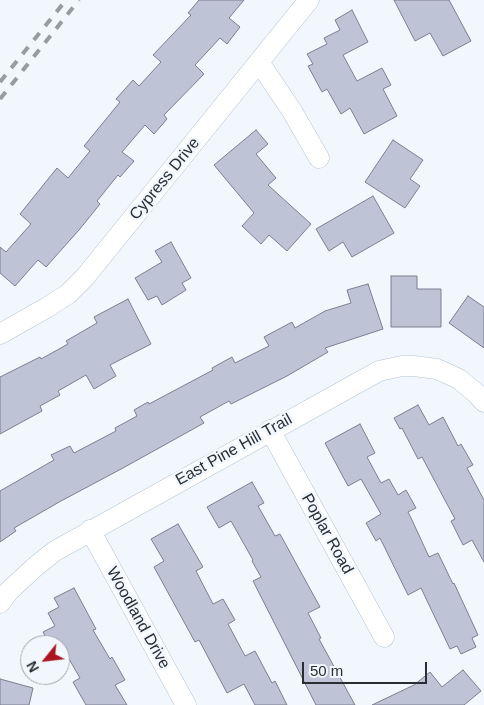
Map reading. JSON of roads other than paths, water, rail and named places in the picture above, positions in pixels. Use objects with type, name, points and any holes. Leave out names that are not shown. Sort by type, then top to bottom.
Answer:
[{"type":"street","name":"Cypress Drive","points":[[0,334],[68,294],[85,277],[309,0]]},
{"type":"street","points":[[259,62],[292,111],[319,158]]},
{"type":"street","name":"East Pine Hill Trail","points":[[0,603],[9,591],[55,550],[379,371],[402,366],[426,367],[448,373],[459,379],[484,402]]},
{"type":"street","name":"Poplar Road","points":[[270,430],[384,637]]},
{"type":"street","name":"Woodland Drive","points":[[90,530],[186,705]]},
{"type":"railway","points":[[0,82],[66,0]]},
{"type":"railway","points":[[0,99],[79,0]]}]
